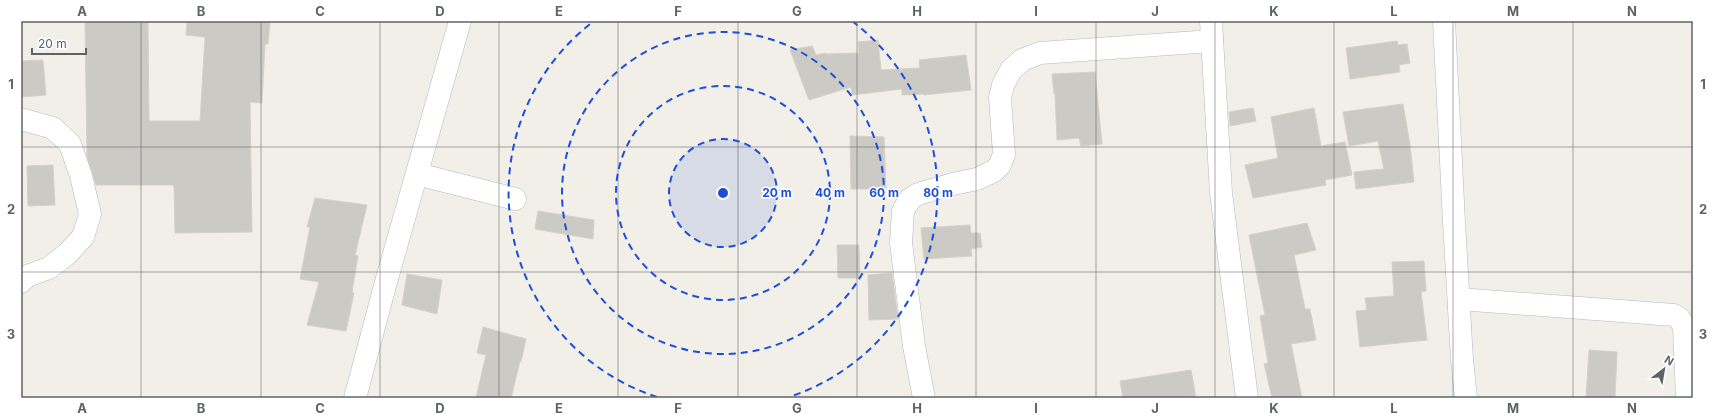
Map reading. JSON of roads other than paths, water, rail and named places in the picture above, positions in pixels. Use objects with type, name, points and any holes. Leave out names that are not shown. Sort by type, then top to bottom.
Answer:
[{"type":"street","points":[[355,398],[386,282],[460,21]]},
{"type":"street","points":[[1444,21],[1462,360],[1466,398]]},
{"type":"street","points":[[924,398],[914,346],[901,243],[903,211],[910,199],[918,194],[977,179],[994,171],[1000,165],[1004,154],[1000,98],[1003,85],[1011,70],[1022,60],[1040,53],[1212,31],[1221,193],[1247,398]]},
{"type":"street","points":[[21,119],[54,128],[70,144],[81,176],[90,214],[82,237],[67,254],[49,268],[27,276],[21,282]]},
{"type":"street","points":[[417,174],[515,199]]},
{"type":"street","points":[[1459,299],[1674,315],[1679,318],[1684,327],[1687,398]]}]
